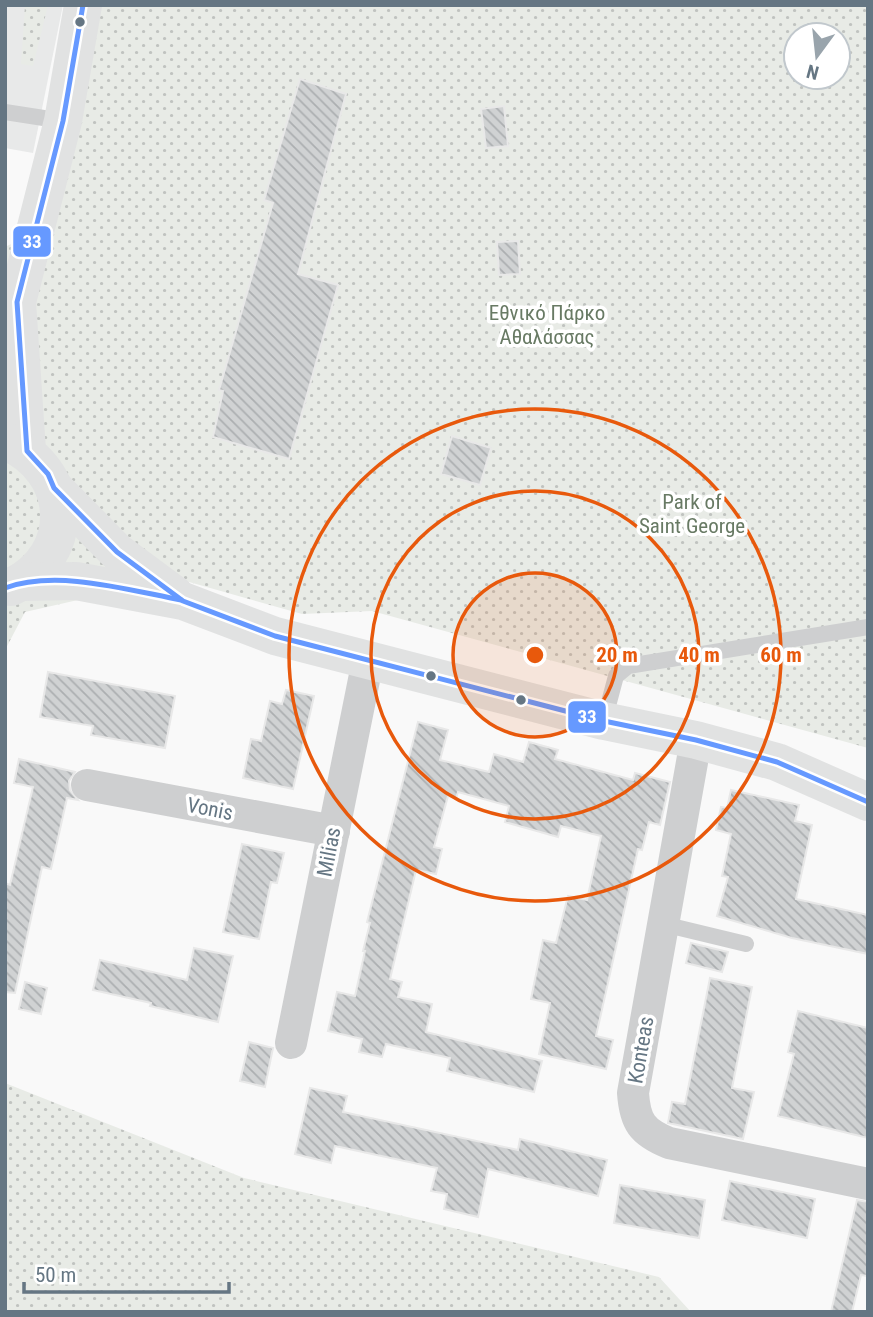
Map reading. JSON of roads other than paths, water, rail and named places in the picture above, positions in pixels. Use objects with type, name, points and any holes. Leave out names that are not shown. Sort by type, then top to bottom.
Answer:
[{"type":"main road","points":[[10,588],[37,569],[50,551],[58,530],[59,509],[54,488],[43,467],[16,446],[11,314],[63,121],[83,5]]},
{"type":"main road","points":[[54,488],[117,552],[183,601]]},
{"type":"main road","points":[[10,588],[76,581],[183,601],[275,636],[604,722],[696,740],[777,762],[868,802]]},
{"type":"street","name":"Milias","points":[[291,1043],[368,660]]},
{"type":"street","name":"Konteas","points":[[696,740],[633,1093],[634,1114],[650,1135],[669,1143],[868,1184]]},
{"type":"street","name":"Vonis","points":[[87,785],[334,831]]},
{"type":"lane","points":[[5,112],[63,121]]},
{"type":"lane","points":[[604,722],[616,676],[628,666],[868,626]]},
{"type":"lane","points":[[663,924],[746,944]]},
{"type":"park label","name":"Εθνικό Πάρκο Αθαλάσσας","points":[[547,325]]},
{"type":"park label","name":"Park of Saint George","points":[[692,514]]}]
